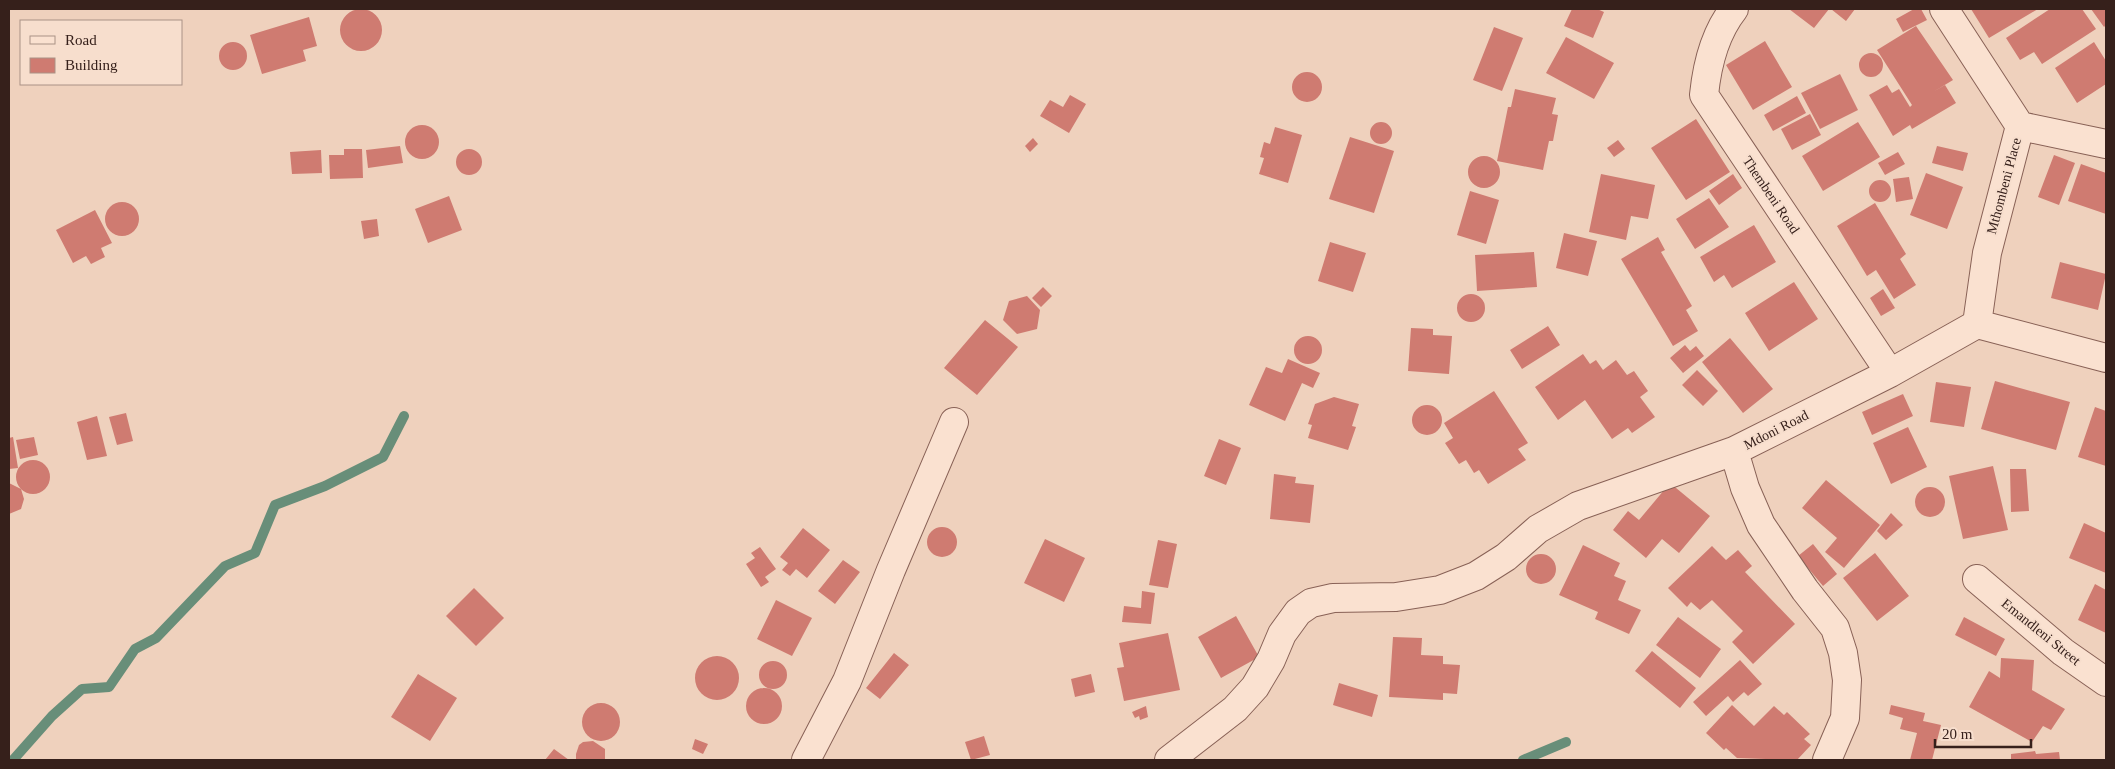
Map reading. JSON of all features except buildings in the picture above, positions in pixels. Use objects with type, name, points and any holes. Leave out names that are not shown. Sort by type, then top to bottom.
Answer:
[{"type":"street","name":"Thembeni Road","points":[[1734,9],[1713,49],[1706,75],[1704,95],[1890,373]]},
{"type":"street","name":"Mthombeni Place","points":[[1944,9],[2020,126],[1987,253],[1977,324]]},
{"type":"street","points":[[2020,126],[2106,144]]},
{"type":"street","name":"Mdoni Road","points":[[1827,760],[1845,718],[1847,680],[1843,653],[1835,628],[1805,590],[1761,525],[1745,488],[1734,451],[1890,373],[1977,324]]},
{"type":"street","points":[[1977,324],[2106,358]]},
{"type":"street","points":[[806,760],[847,681],[891,570],[954,422]]},
{"type":"street","points":[[1169,760],[1235,709],[1255,687],[1271,660],[1282,634],[1298,612],[1311,603],[1333,598],[1396,597],[1440,590],[1476,576],[1506,557],[1538,529],[1578,506],[1734,451]]},
{"type":"street","name":"Emandleni Street","points":[[1977,579],[2063,652],[2106,682]]},
{"type":"waterway","points":[[13,760],[52,716],[82,689],[109,687],[135,649],[156,638],[225,566],[255,553],[275,505],[325,486],[383,457],[404,416]]},
{"type":"waterway","points":[[1523,760],[1566,742]]}]
